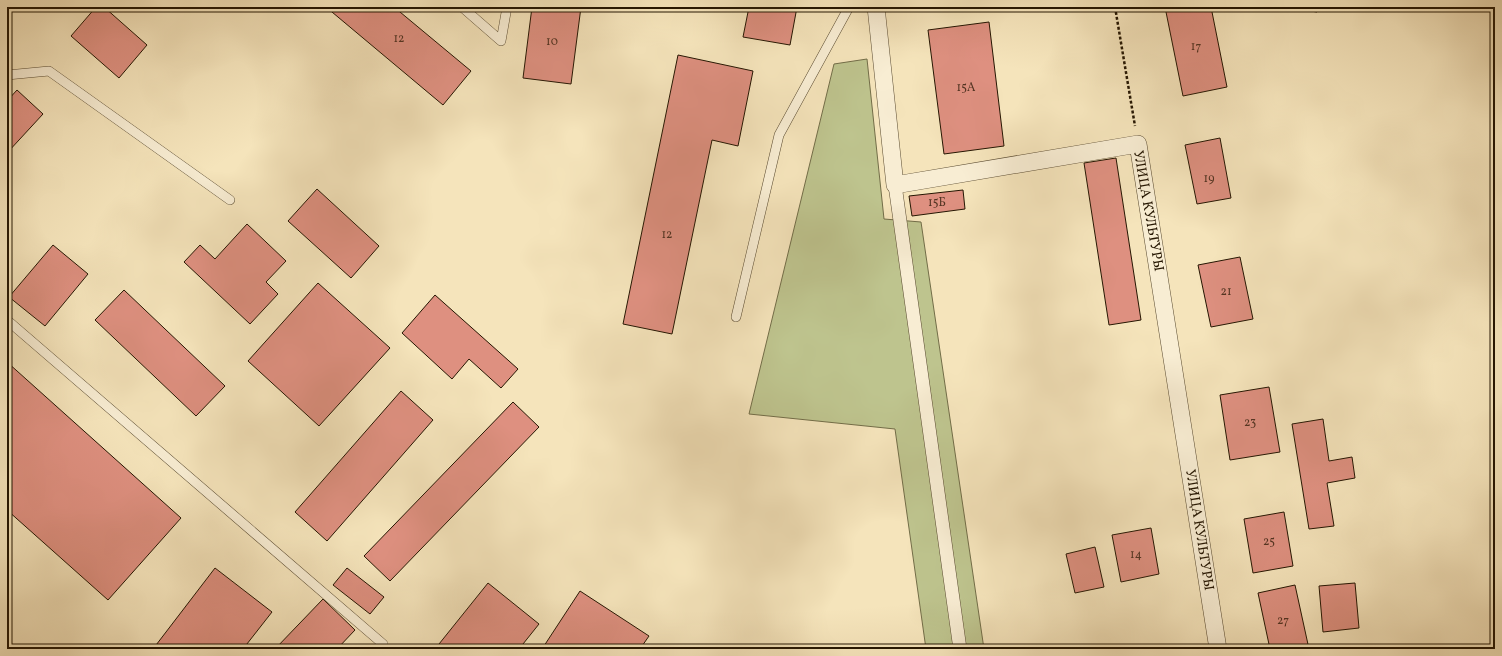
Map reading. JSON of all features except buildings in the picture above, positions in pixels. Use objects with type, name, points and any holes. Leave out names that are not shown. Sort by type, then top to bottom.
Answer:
[{"type":"street","points":[[876,7],[895,185],[960,649]]},
{"type":"street","name":"УЛИЦА КУЛЬТУРЫ","points":[[895,185],[1138,144],[1218,649]]},
{"type":"lane","points":[[462,7],[501,41],[507,7]]},
{"type":"lane","points":[[736,317],[778,135],[849,7]]},
{"type":"lane","points":[[7,75],[49,71],[230,200]]},
{"type":"lane","points":[[7,320],[383,644],[379,649]]},
{"type":"path","points":[[1115,7],[1138,144]]},
{"type":"green space","points":[[867,59],[884,219],[921,222],[984,649],[926,649],[895,429],[749,414],[834,64]]}]
